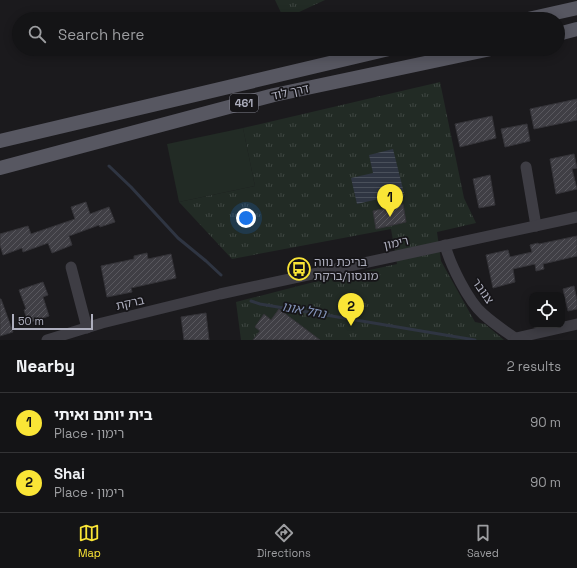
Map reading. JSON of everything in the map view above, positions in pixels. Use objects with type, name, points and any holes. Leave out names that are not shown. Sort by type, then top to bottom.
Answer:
[{"type":"main road","points":[[559,12],[577,8]]},
{"type":"main road","points":[[565,32],[577,29]]},
{"type":"main road","name":"דרך לוד","points":[[0,141],[359,56]]},
{"type":"main road","name":"דרך לוד","points":[[0,168],[274,95],[457,56]]},
{"type":"street","points":[[526,167],[536,226]]},
{"type":"street","name":"רימון","points":[[220,294],[577,217]]},
{"type":"street","name":"צנובר","points":[[445,246],[448,256],[463,285],[482,313],[517,339],[577,324]]},
{"type":"street","points":[[71,267],[87,328]]},
{"type":"street","name":"ברקת","points":[[47,340],[87,328],[220,294]]},
{"type":"green space","points":[[275,0],[325,0],[299,12],[281,12]]},
{"type":"green space","points":[[440,82],[464,198],[476,223],[437,232],[441,261],[475,322],[485,324],[504,340],[241,340],[236,302],[310,283],[397,264],[391,229],[232,259],[179,202],[255,186],[243,128]]},
{"type":"green space","points":[[243,128],[255,186],[179,202],[167,144]]},
{"type":"water","points":[[393,149],[404,193],[357,204],[351,178],[373,173],[369,155]]},
{"type":"building","points":[[577,99],[577,120],[534,129],[530,109]]},
{"type":"building","points":[[492,116],[496,138],[460,147],[455,124]]},
{"type":"building","points":[[527,124],[530,141],[505,147],[501,129]]},
{"type":"building","points":[[574,154],[577,168],[572,169],[577,189],[556,194],[550,159]]},
{"type":"building","points":[[490,175],[495,205],[479,208],[473,179]]},
{"type":"building","points":[[86,202],[90,214],[109,207],[115,222],[100,227],[99,225],[69,236],[72,245],[52,253],[48,243],[23,252],[22,248],[3,255],[0,245],[0,234],[28,226],[31,234],[75,219],[71,207]]},
{"type":"building","points":[[403,204],[406,222],[376,229],[373,211]]},
{"type":"building","points":[[577,236],[577,256],[543,264],[544,269],[536,271],[535,264],[513,269],[515,282],[493,288],[486,255],[508,250],[510,257],[532,252],[530,245]]},
{"type":"building","points":[[147,253],[148,259],[171,254],[176,278],[131,288],[132,292],[107,297],[101,266],[134,259],[134,256]]},
{"type":"building","points":[[43,282],[48,295],[43,297],[49,316],[28,323],[24,310],[26,309],[19,290]]},
{"type":"building","points":[[574,286],[577,309],[568,311],[565,292],[563,289]]},
{"type":"building","points":[[0,299],[13,332],[0,336]]},
{"type":"building","points":[[279,309],[320,340],[253,340],[260,331],[255,327],[264,314],[271,320]]},
{"type":"building","points":[[206,313],[209,340],[184,340],[181,317]]},
{"type":"waterway","name":"נחל אונו","points":[[109,166],[131,187],[178,238],[221,275]]},
{"type":"waterway","name":"נחל אונו","points":[[251,301],[260,304],[475,340]]},
{"type":"place","name":"בית יותם ואיתי","points":[[390,217]]},
{"type":"place","name":"בריכת נווה מונסון/ברקת","points":[[299,269]]},
{"type":"place","name":"Shai","points":[[351,326]]}]
